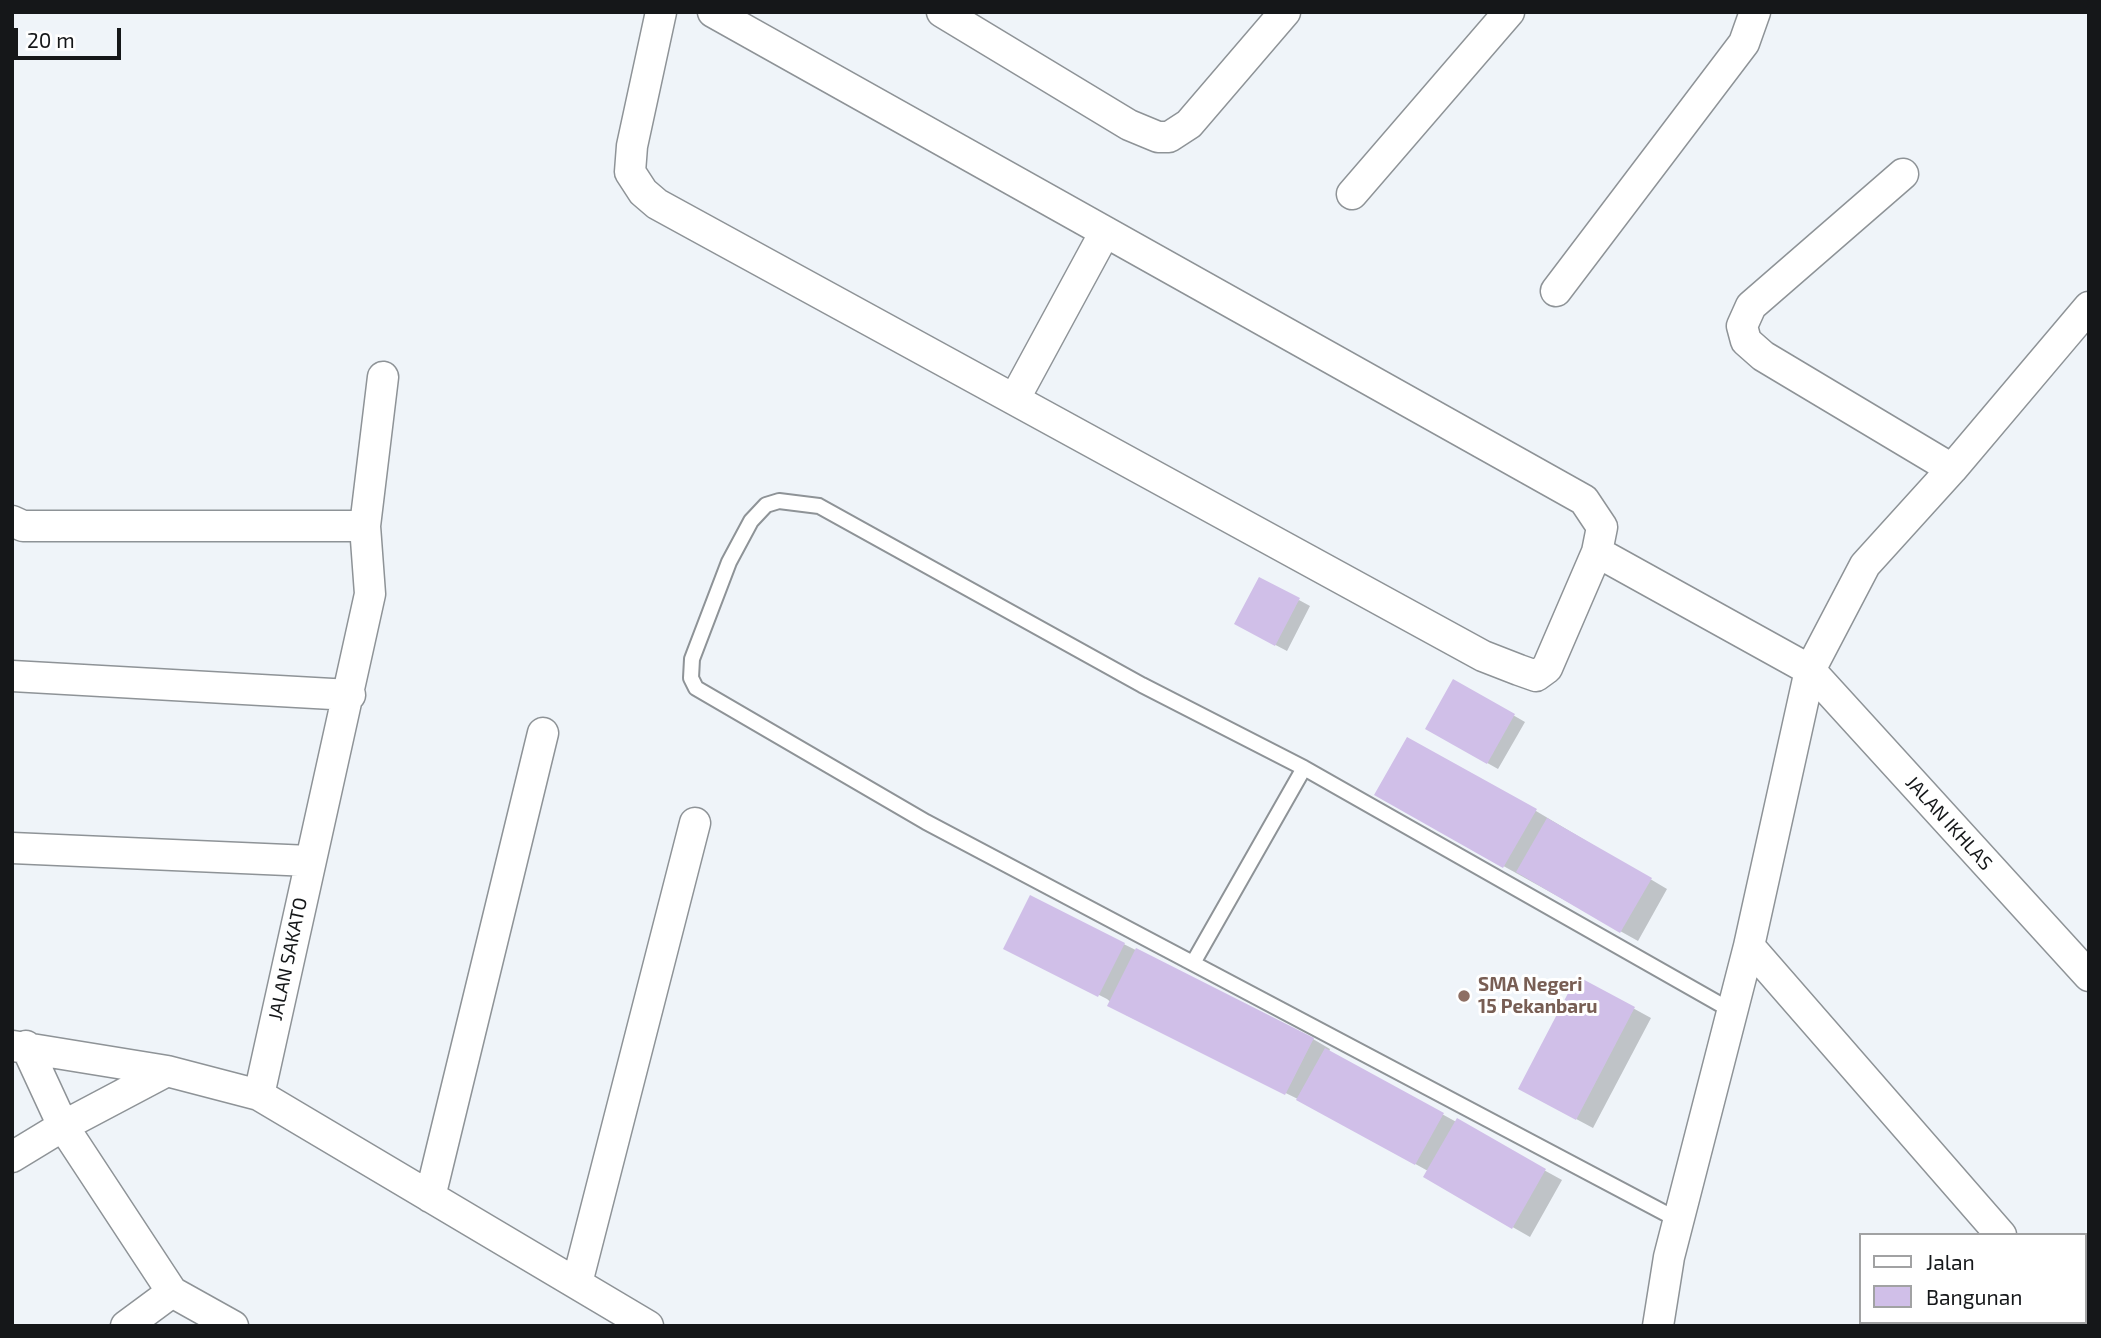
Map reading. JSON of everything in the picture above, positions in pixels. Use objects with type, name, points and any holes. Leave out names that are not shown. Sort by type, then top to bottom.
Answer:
[{"type":"street","points":[[661,12],[632,146],[630,172],[643,192],[657,204],[1483,656],[1536,677],[1547,668],[1597,552],[1602,527],[1584,500],[713,12]]},
{"type":"street","points":[[942,12],[1129,125],[1158,136],[1169,137],[1189,124],[1285,12]]},
{"type":"street","points":[[1352,194],[1509,12]]},
{"type":"street","points":[[1556,291],[1744,43],[1755,12]]},
{"type":"street","points":[[1903,174],[1751,306],[1742,326],[1746,341],[1763,355],[1952,469]]},
{"type":"street","points":[[1015,398],[1105,232]]},
{"type":"street","points":[[1658,1326],[1678,1220],[1749,946],[1810,670],[1865,565],[1952,469],[2089,307]]},
{"type":"street","name":"JALAN SAKATO","points":[[259,1095],[370,594],[365,526],[383,377]]},
{"type":"street","points":[[12,521],[23,526],[365,526]]},
{"type":"street","name":"JALAN IKHLAS","points":[[1597,552],[1810,670],[2089,976]]},
{"type":"street","points":[[12,676],[349,695]]},
{"type":"street","points":[[430,1197],[543,733]]},
{"type":"street","points":[[577,1283],[695,823]]},
{"type":"street","points":[[12,848],[310,861]]},
{"type":"street","points":[[1749,946],[1999,1233]]},
{"type":"street","points":[[19,1046],[167,1071],[259,1095],[648,1326]]},
{"type":"street","points":[[19,1046],[63,1126],[172,1292],[233,1326]]},
{"type":"street","points":[[12,1157],[63,1126],[167,1071]]},
{"type":"street","points":[[126,1326],[172,1292]]},
{"type":"lane","points":[[1678,1220],[926,822],[696,688],[691,678],[692,659],[729,562],[751,521],[766,505],[779,501],[819,506],[1142,685],[1304,768],[1732,1011]]},
{"type":"lane","points":[[1193,963],[1304,768]]},
{"type":"building","points":[[1259,577],[1300,598],[1275,646],[1234,624]]},
{"type":"building","points":[[1453,679],[1515,714],[1487,764],[1425,729]]},
{"type":"building","points":[[1407,737],[1537,809],[1503,868],[1374,795]]},
{"type":"building","points":[[1547,818],[1652,878],[1620,933],[1516,872]]},
{"type":"building","points":[[1030,895],[1125,943],[1098,997],[1003,949]]},
{"type":"building","points":[[1136,948],[1314,1038],[1285,1095],[1107,1006]]},
{"type":"building","points":[[1577,976],[1635,1007],[1576,1120],[1518,1089]]},
{"type":"building","points":[[1325,1048],[1444,1113],[1415,1165],[1296,1100]]},
{"type":"building","points":[[1457,1118],[1546,1169],[1512,1229],[1423,1177]]},
{"type":"place","name":"SMA Negeri 15 Pekanbaru","points":[[1464,996]]}]
